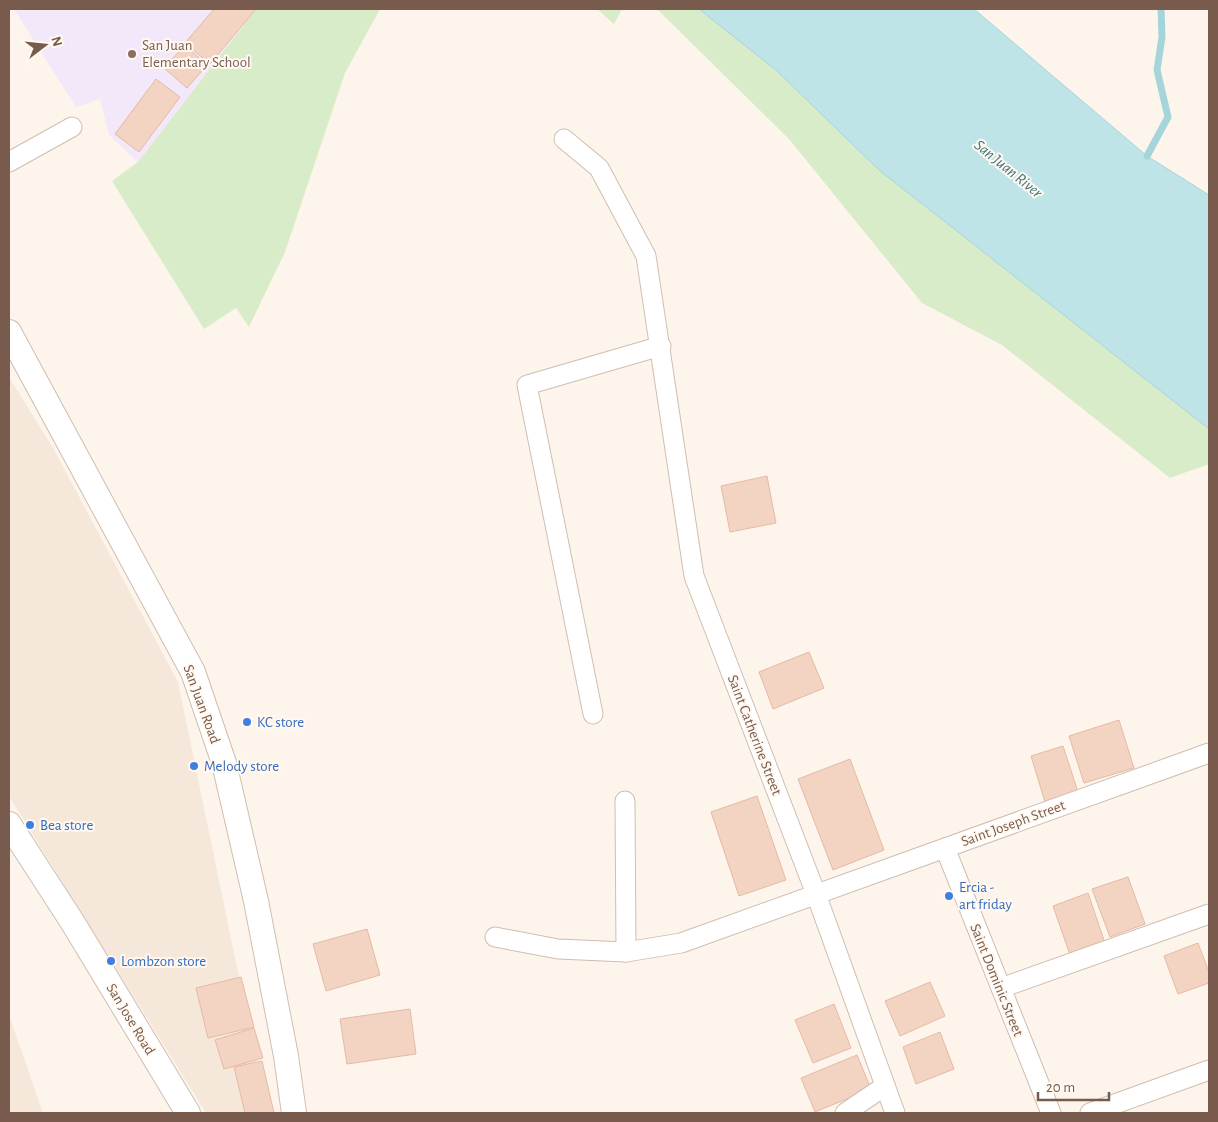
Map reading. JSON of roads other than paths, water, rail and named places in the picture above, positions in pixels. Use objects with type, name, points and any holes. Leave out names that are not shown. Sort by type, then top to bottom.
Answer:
[{"type":"street","points":[[9,162],[72,127]]},
{"type":"street","name":"Saint Catherine Street","points":[[564,139],[598,168],[646,256],[694,576],[816,894],[895,1113]]},
{"type":"street","name":"San Juan Road","points":[[9,332],[193,672],[224,763],[256,901],[286,1056],[294,1113]]},
{"type":"street","points":[[593,714],[527,385],[661,346]]},
{"type":"street","name":"Saint Joseph Street","points":[[495,937],[558,949],[626,952],[681,943],[1209,753]]},
{"type":"street","points":[[625,800],[626,952]]},
{"type":"street","name":"San Jose Road","points":[[9,824],[74,923],[188,1113]]},
{"type":"street","name":"Saint Dominic Street","points":[[944,848],[1050,1113]]},
{"type":"street","points":[[1000,988],[1209,914]]},
{"type":"street","points":[[1090,1113],[1209,1070]]},
{"type":"street","points":[[845,1113],[886,1086]]},
{"type":"water","name":"San Juan River","points":[[699,9],[974,9],[1147,156],[1209,195],[1209,429],[879,170],[777,71]]},
{"type":"waterway","points":[[1147,156],[1168,117],[1157,70],[1162,37],[1161,9]]},
{"type":"place","name":"San Juan Elementary School","points":[[132,54]]},
{"type":"place","name":"KC store","points":[[247,722]]},
{"type":"place","name":"Melody store","points":[[194,766]]},
{"type":"place","name":"Bea store","points":[[30,825]]},
{"type":"place","name":"Ercia - art friday","points":[[949,896]]},
{"type":"place","name":"Lombzon store","points":[[111,961]]}]
